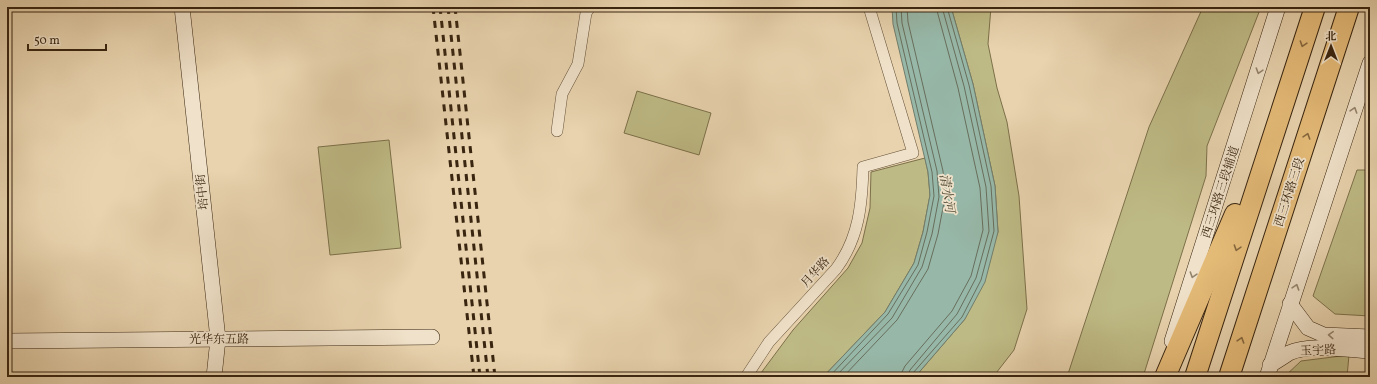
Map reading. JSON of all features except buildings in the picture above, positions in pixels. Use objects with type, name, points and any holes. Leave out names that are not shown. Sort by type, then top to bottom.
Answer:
[{"type":"highway","points":[[1195,377],[1315,7]]},
{"type":"highway","name":"西三环路三段","points":[[1229,377],[1349,7]]},
{"type":"highway","points":[[1165,377],[1283,104]]},
{"type":"street","name":"培中街","points":[[182,7],[218,339],[214,377]]},
{"type":"street","points":[[557,131],[562,94],[578,64],[586,13],[590,7]]},
{"type":"street","name":"月华路","points":[[746,377],[769,342],[836,269],[845,257],[859,218],[863,167],[913,153],[869,7]]},
{"type":"street","name":"西三环路三段辅道","points":[[1160,377],[1245,115],[1278,7]]},
{"type":"street","points":[[1268,371],[1370,63]]},
{"type":"street","name":"玉宇路","points":[[1290,304],[1308,328],[1324,335],[1370,337]]},
{"type":"street","points":[[1301,349],[1308,328]]},
{"type":"street","name":"光华东五路","points":[[7,341],[432,337]]},
{"type":"street","name":"玉宇路","points":[[1268,371],[1290,353],[1301,349],[1318,348],[1370,351]]},
{"type":"shaded area","points":[[951,7],[991,7],[988,44],[997,88],[1007,122],[1019,196],[1027,309],[1014,350],[993,377],[915,377],[965,319],[998,232],[995,186],[973,84]]},
{"type":"shaded area","points":[[1203,7],[1261,7],[1207,146],[1206,176],[1143,377],[1067,377],[1149,127]]},
{"type":"shaded area","points":[[637,91],[711,113],[699,155],[624,133]]},
{"type":"shaded area","points":[[389,140],[401,248],[330,255],[318,147]]},
{"type":"shaded area","points":[[925,158],[930,195],[923,232],[914,263],[885,312],[823,377],[758,377],[793,330],[848,268],[862,243],[870,208],[871,172]]},
{"type":"shaded area","points":[[1357,170],[1370,170],[1370,316],[1335,314],[1313,296]]},
{"type":"shaded area","points":[[1349,355],[1347,377],[1284,377],[1301,361]]},
{"type":"water","name":"清水河","points":[[892,7],[951,7],[973,84],[995,186],[998,232],[985,282],[965,319],[915,377],[823,377],[885,312],[914,263],[923,232],[930,195],[928,172],[893,24]]},
{"type":"railway","points":[[433,7],[474,377]]},
{"type":"railway","points":[[440,7],[480,377]]},
{"type":"railway","points":[[448,7],[488,377]]},
{"type":"railway","points":[[455,7],[495,377]]}]
